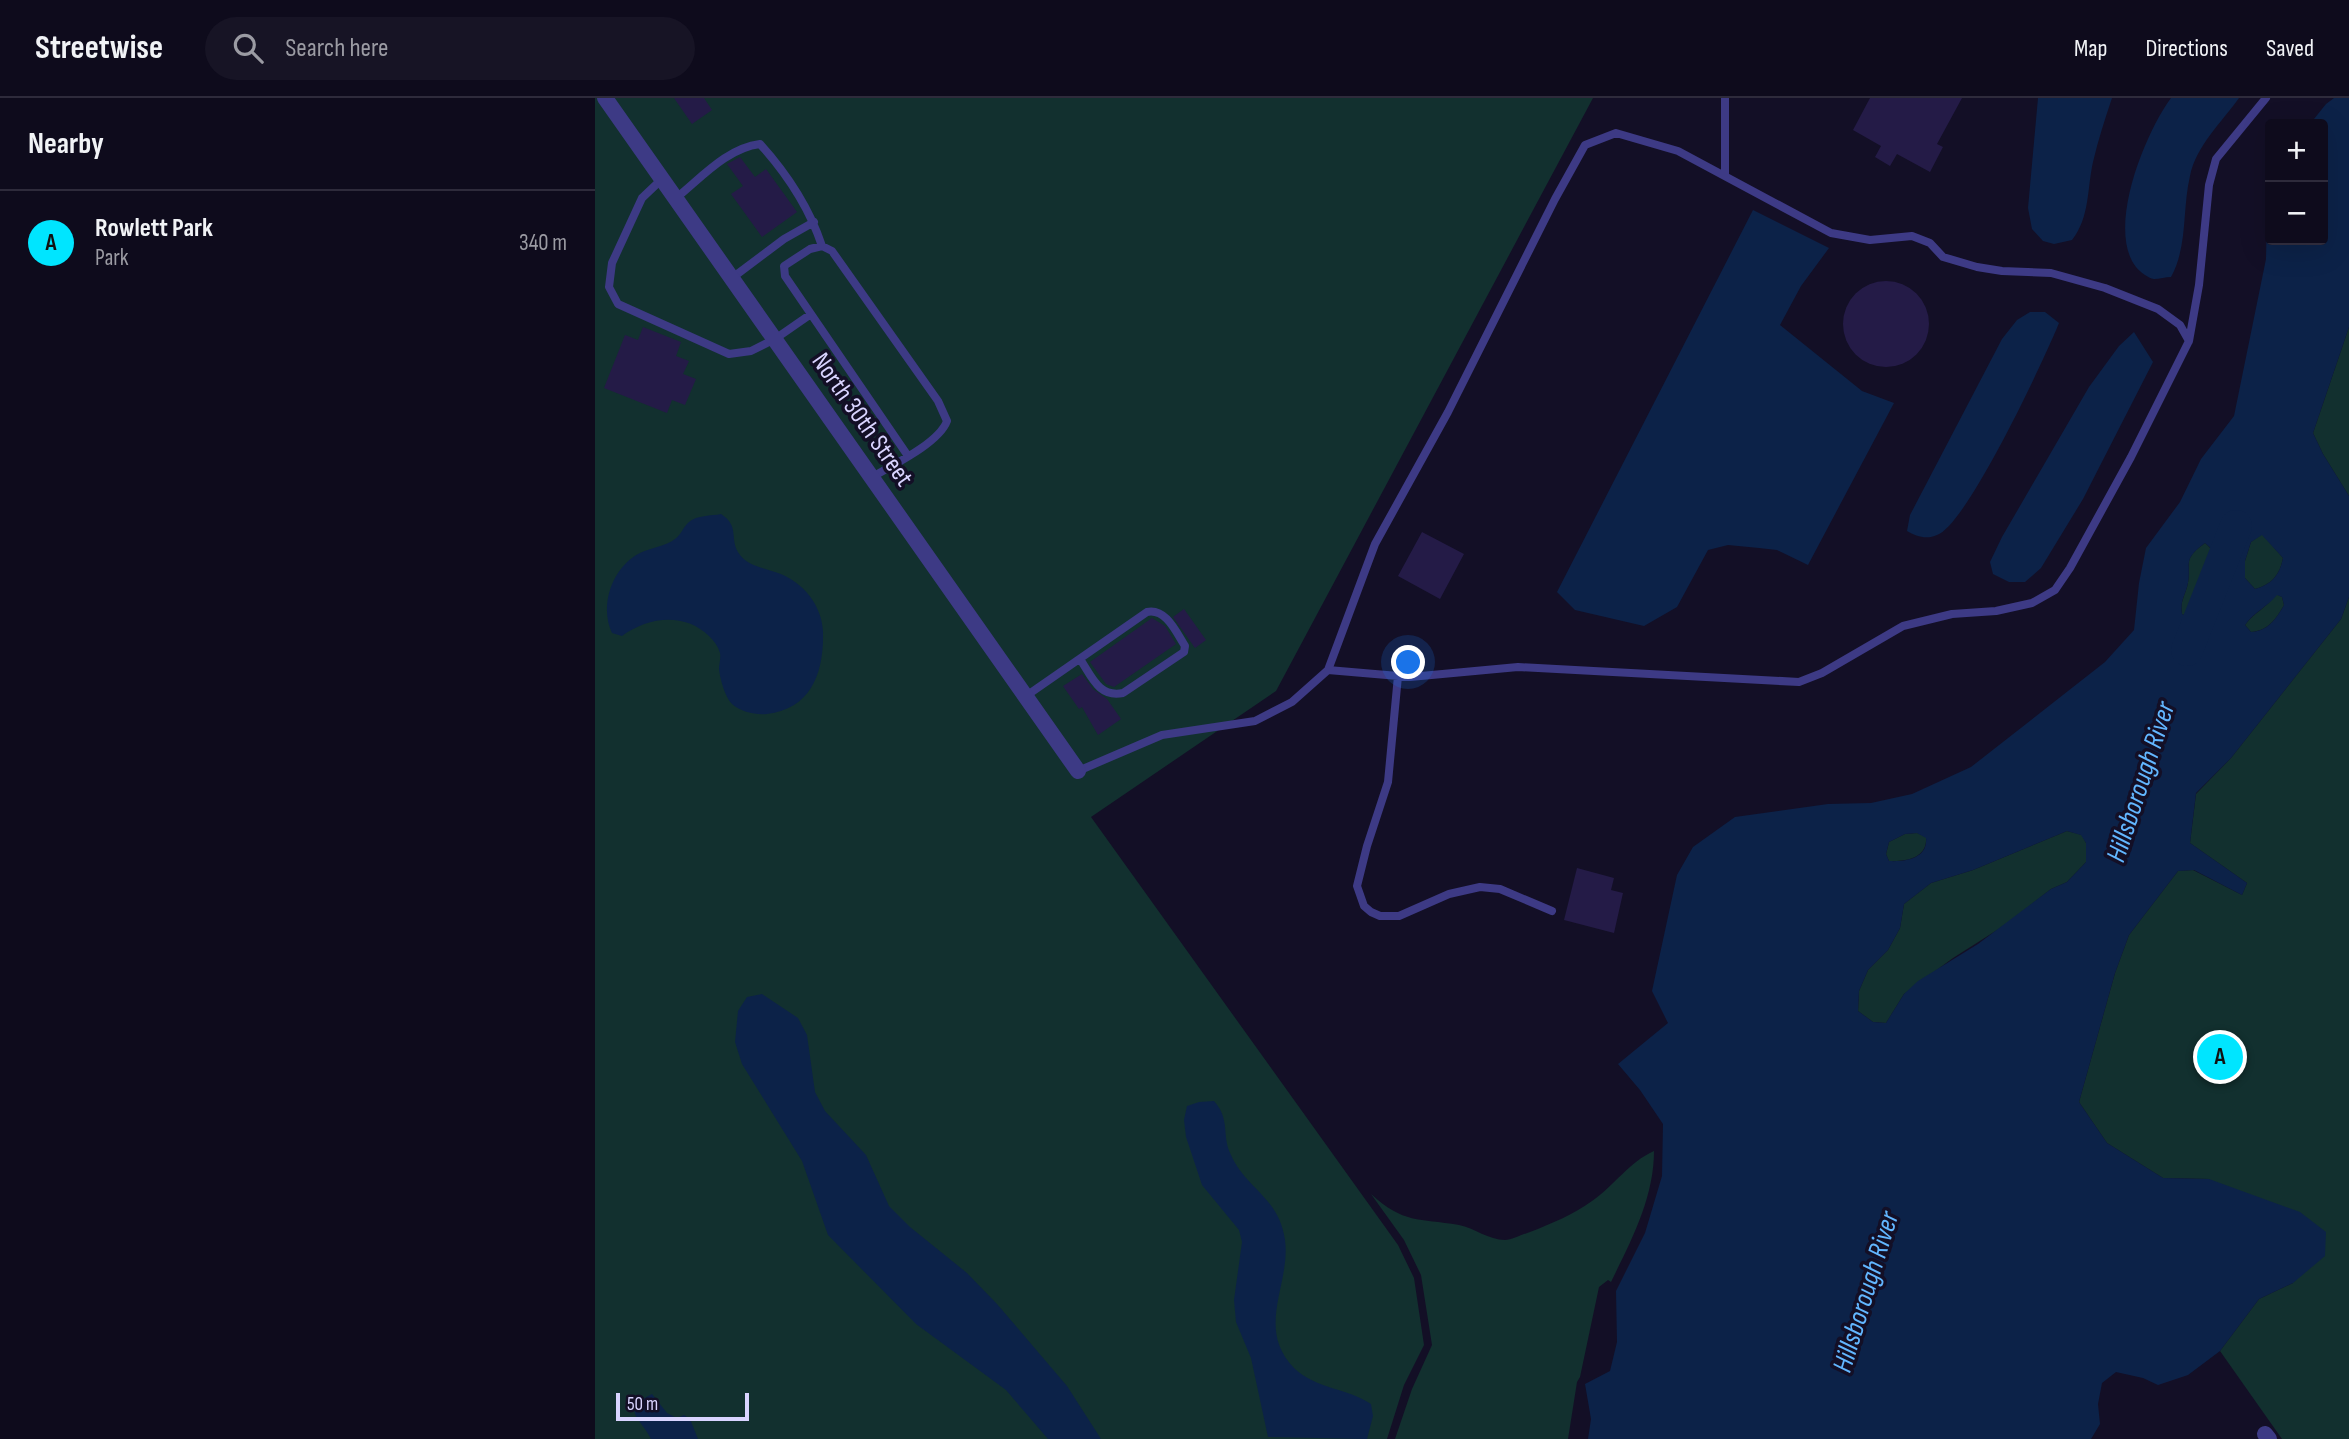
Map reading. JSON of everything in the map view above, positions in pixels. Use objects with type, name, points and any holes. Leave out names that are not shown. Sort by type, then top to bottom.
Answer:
[{"type":"street","name":"North 30th Street","points":[[605,98],[1078,771]]},
{"type":"lane","points":[[1725,98],[1725,176]]},
{"type":"lane","points":[[1328,670],[1410,677],[1518,667],[1799,682],[1822,673],[1902,626],[1952,614],[1996,611],[2032,603],[2055,590],[2070,568],[2131,457],[2189,341],[2199,285],[2209,185],[2216,159],[2266,98]]},
{"type":"lane","points":[[1078,771],[1162,736],[1255,720],[1292,702],[1328,670],[1375,544],[1448,412],[1555,199],[1585,145],[1616,133],[1678,151],[1831,233],[1870,240],[1912,236],[1930,243],[1943,257],[1977,267],[2051,273],[2105,288],[2158,309],[2180,325],[2189,341]]},
{"type":"lane","points":[[675,198],[728,156],[747,146],[760,145],[784,171],[814,222],[822,246]]},
{"type":"lane","points":[[662,179],[642,198],[612,263],[609,287],[618,304],[729,354],[751,351],[775,339],[811,314]]},
{"type":"lane","points":[[732,278],[784,239],[814,222]]},
{"type":"lane","points":[[872,477],[908,456],[944,429],[947,421],[938,401],[832,251],[822,246],[810,249],[784,266],[785,276],[908,456]]},
{"type":"lane","points":[[1026,696],[1147,612],[1163,614],[1185,646],[1184,652],[1174,659],[1123,693],[1112,695],[1101,690],[1080,659]]},
{"type":"lane","points":[[1398,676],[1388,782],[1357,886],[1364,906],[1380,916],[1399,916],[1449,894],[1480,887],[1500,889],[1552,911]]},
{"type":"green space","points":[[595,98],[1593,98],[1276,691],[1091,817],[1398,1245],[1414,1278],[1424,1345],[1404,1385],[1387,1439],[595,1439]]},
{"type":"green space","points":[[2349,327],[2349,496],[2313,433]]},
{"type":"green space","points":[[2262,534],[2283,558],[2274,578],[2255,589],[2245,578],[2245,561],[2251,542]]},
{"type":"green space","points":[[2205,543],[2219,563],[2219,584],[2209,603],[2191,619],[2182,614],[2189,563],[2192,554]]},
{"type":"green space","points":[[2276,594],[2282,597],[2284,605],[2278,615],[2267,626],[2251,632],[2245,625]]},
{"type":"green space","points":[[2349,597],[2349,1439],[2282,1439],[2220,1351],[2259,1299],[2293,1283],[2209,1179],[2163,1178],[2107,1143],[2079,1102],[2115,973],[2129,935],[2178,871],[2193,870],[2242,895],[2247,883],[2190,843],[2196,794],[2231,758],[2341,619]]},
{"type":"green space","points":[[2067,831],[2082,835],[2086,843],[2086,862],[2067,882],[2051,889],[2005,925],[1904,994],[1886,1023],[1873,1022],[1858,1011],[1859,991],[1868,970],[1888,950],[1900,928],[1904,904],[1931,883],[1973,870]]},
{"type":"green space","points":[[1917,833],[1926,837],[1926,844],[1920,854],[1902,861],[1889,861],[1886,854],[1889,842],[1905,834]]},
{"type":"green space","points":[[1654,1151],[1650,1186],[1640,1219],[1611,1282],[1608,1280],[1599,1287],[1577,1382],[1568,1439],[1395,1439],[1412,1389],[1432,1345],[1421,1275],[1404,1240],[1371,1194],[1393,1211],[1403,1215],[1459,1225],[1493,1238],[1508,1240],[1546,1226],[1578,1210],[1600,1195],[1637,1161]]},
{"type":"water","points":[[2038,98],[2112,98],[2095,154],[2082,222],[2072,240],[2054,244],[2043,241],[2032,229],[2028,208]]},
{"type":"water","points":[[2171,98],[2239,98],[2210,135],[2193,165],[2180,253],[2171,277],[2154,279],[2136,267],[2128,250],[2125,229],[2127,206],[2150,134]]},
{"type":"water","points":[[2334,98],[2349,98],[2349,327],[2313,433],[2349,496],[2349,597],[2341,619],[2231,758],[2196,793],[2190,843],[2247,883],[2242,895],[2194,870],[2178,871],[2129,935],[2115,973],[2079,1102],[2107,1143],[2163,1178],[2209,1179],[2300,1212],[2326,1232],[2325,1256],[2293,1283],[2259,1299],[2220,1351],[2188,1375],[2158,1385],[2143,1378],[2116,1372],[2102,1383],[2098,1404],[2100,1424],[2091,1439],[1588,1439],[1591,1419],[1585,1384],[1610,1371],[1617,1342],[1616,1291],[1645,1233],[1662,1176],[1663,1124],[1618,1064],[1668,1023],[1652,991],[1677,875],[1693,847],[1735,817],[1828,804],[1871,803],[1912,794],[1971,767],[2105,662],[2134,630],[2146,548],[2180,502],[2201,459],[2234,416],[2266,259],[2266,245],[2328,245],[2328,119],[2314,119]],"holes":[[[2262,535],[2283,558],[2274,578],[2255,589],[2245,578],[2245,561],[2251,542]],[[2205,543],[2219,562],[2219,583],[2215,594],[2191,619],[2182,614],[2189,564],[2192,554]],[[2277,595],[2282,597],[2284,605],[2278,615],[2267,627],[2251,632],[2245,625]],[[2067,831],[2081,835],[2086,843],[2086,862],[2067,882],[2051,889],[1978,944],[1918,981],[1904,994],[1886,1023],[1873,1022],[1858,1011],[1859,991],[1868,970],[1888,950],[1900,928],[1904,904],[1931,883],[1973,870]],[[1917,833],[1926,838],[1926,845],[1915,857],[1889,861],[1886,854],[1889,842],[1905,834]]]},
{"type":"water","points":[[1753,210],[1829,248],[1801,286],[1780,325],[1862,391],[1894,403],[1808,565],[1777,550],[1728,545],[1708,550],[1677,607],[1644,626],[1575,610],[1557,592]]},
{"type":"water","points":[[2030,312],[2045,312],[2059,323],[2022,403],[1985,473],[1967,503],[1937,535],[1921,537],[1907,531],[1910,515],[2002,339],[2017,320]]},
{"type":"water","points":[[2134,332],[2153,362],[2083,499],[2041,568],[2025,582],[2009,582],[1993,574],[1990,562],[2002,537],[2089,387],[2119,346]]},
{"type":"water","points":[[721,514],[733,528],[735,544],[743,559],[795,582],[815,604],[822,622],[821,661],[812,687],[794,705],[782,711],[753,713],[740,709],[729,701],[720,678],[718,648],[699,628],[677,620],[654,621],[622,636],[612,633],[608,622],[611,588],[615,577],[630,559],[671,541],[692,520]]},
{"type":"water","points":[[762,994],[798,1018],[807,1035],[815,1092],[825,1111],[866,1155],[889,1206],[910,1227],[967,1273],[997,1304],[1067,1386],[1101,1439],[1048,1439],[1006,1390],[916,1324],[828,1235],[802,1161],[742,1064],[735,1042],[738,1011],[747,997]]},
{"type":"water","points":[[1214,1101],[1222,1115],[1228,1148],[1237,1167],[1269,1203],[1282,1225],[1286,1256],[1276,1322],[1277,1337],[1283,1353],[1303,1375],[1371,1404],[1373,1416],[1367,1439],[1268,1437],[1251,1358],[1236,1322],[1234,1300],[1242,1242],[1239,1230],[1202,1185],[1186,1137],[1184,1120],[1187,1106]]},
{"type":"water","points":[[652,1394],[667,1413],[677,1418],[684,1415],[690,1419],[698,1439],[651,1439],[635,1415],[635,1410],[642,1400]]},
{"type":"building","points":[[674,98],[704,98],[712,110],[692,124]]},
{"type":"building","points":[[1870,98],[1962,98],[1937,144],[1943,147],[1930,172],[1897,154],[1890,166],[1875,157],[1881,146],[1853,130]]},
{"type":"building","points":[[740,157],[755,177],[766,169],[797,212],[762,237],[731,194],[743,186],[727,164]]},
{"type":"building","points":[[1886,281],[1910,288],[1922,300],[1929,324],[1922,348],[1910,360],[1886,367],[1862,360],[1850,348],[1843,324],[1850,300],[1862,288]]},
{"type":"building","points":[[643,327],[681,342],[676,356],[689,361],[683,374],[696,379],[685,405],[672,400],[667,413],[604,388],[625,335],[638,340]]},
{"type":"building","points":[[1422,532],[1464,554],[1440,599],[1398,576]]},
{"type":"building","points":[[1184,609],[1206,640],[1195,648],[1173,617]]},
{"type":"building","points":[[1152,618],[1165,626],[1176,644],[1114,687],[1106,684],[1090,662]]},
{"type":"building","points":[[1082,674],[1093,689],[1107,699],[1121,719],[1098,735],[1082,707],[1079,709],[1063,686]]},
{"type":"building","points":[[1577,868],[1614,878],[1611,890],[1623,893],[1614,933],[1564,920]]},
{"type":"waterway","name":"Hillsborough River","points":[[2187,650],[2236,526]]},
{"type":"place","name":"Rowlett Park","points":[[2220,1057]]}]
